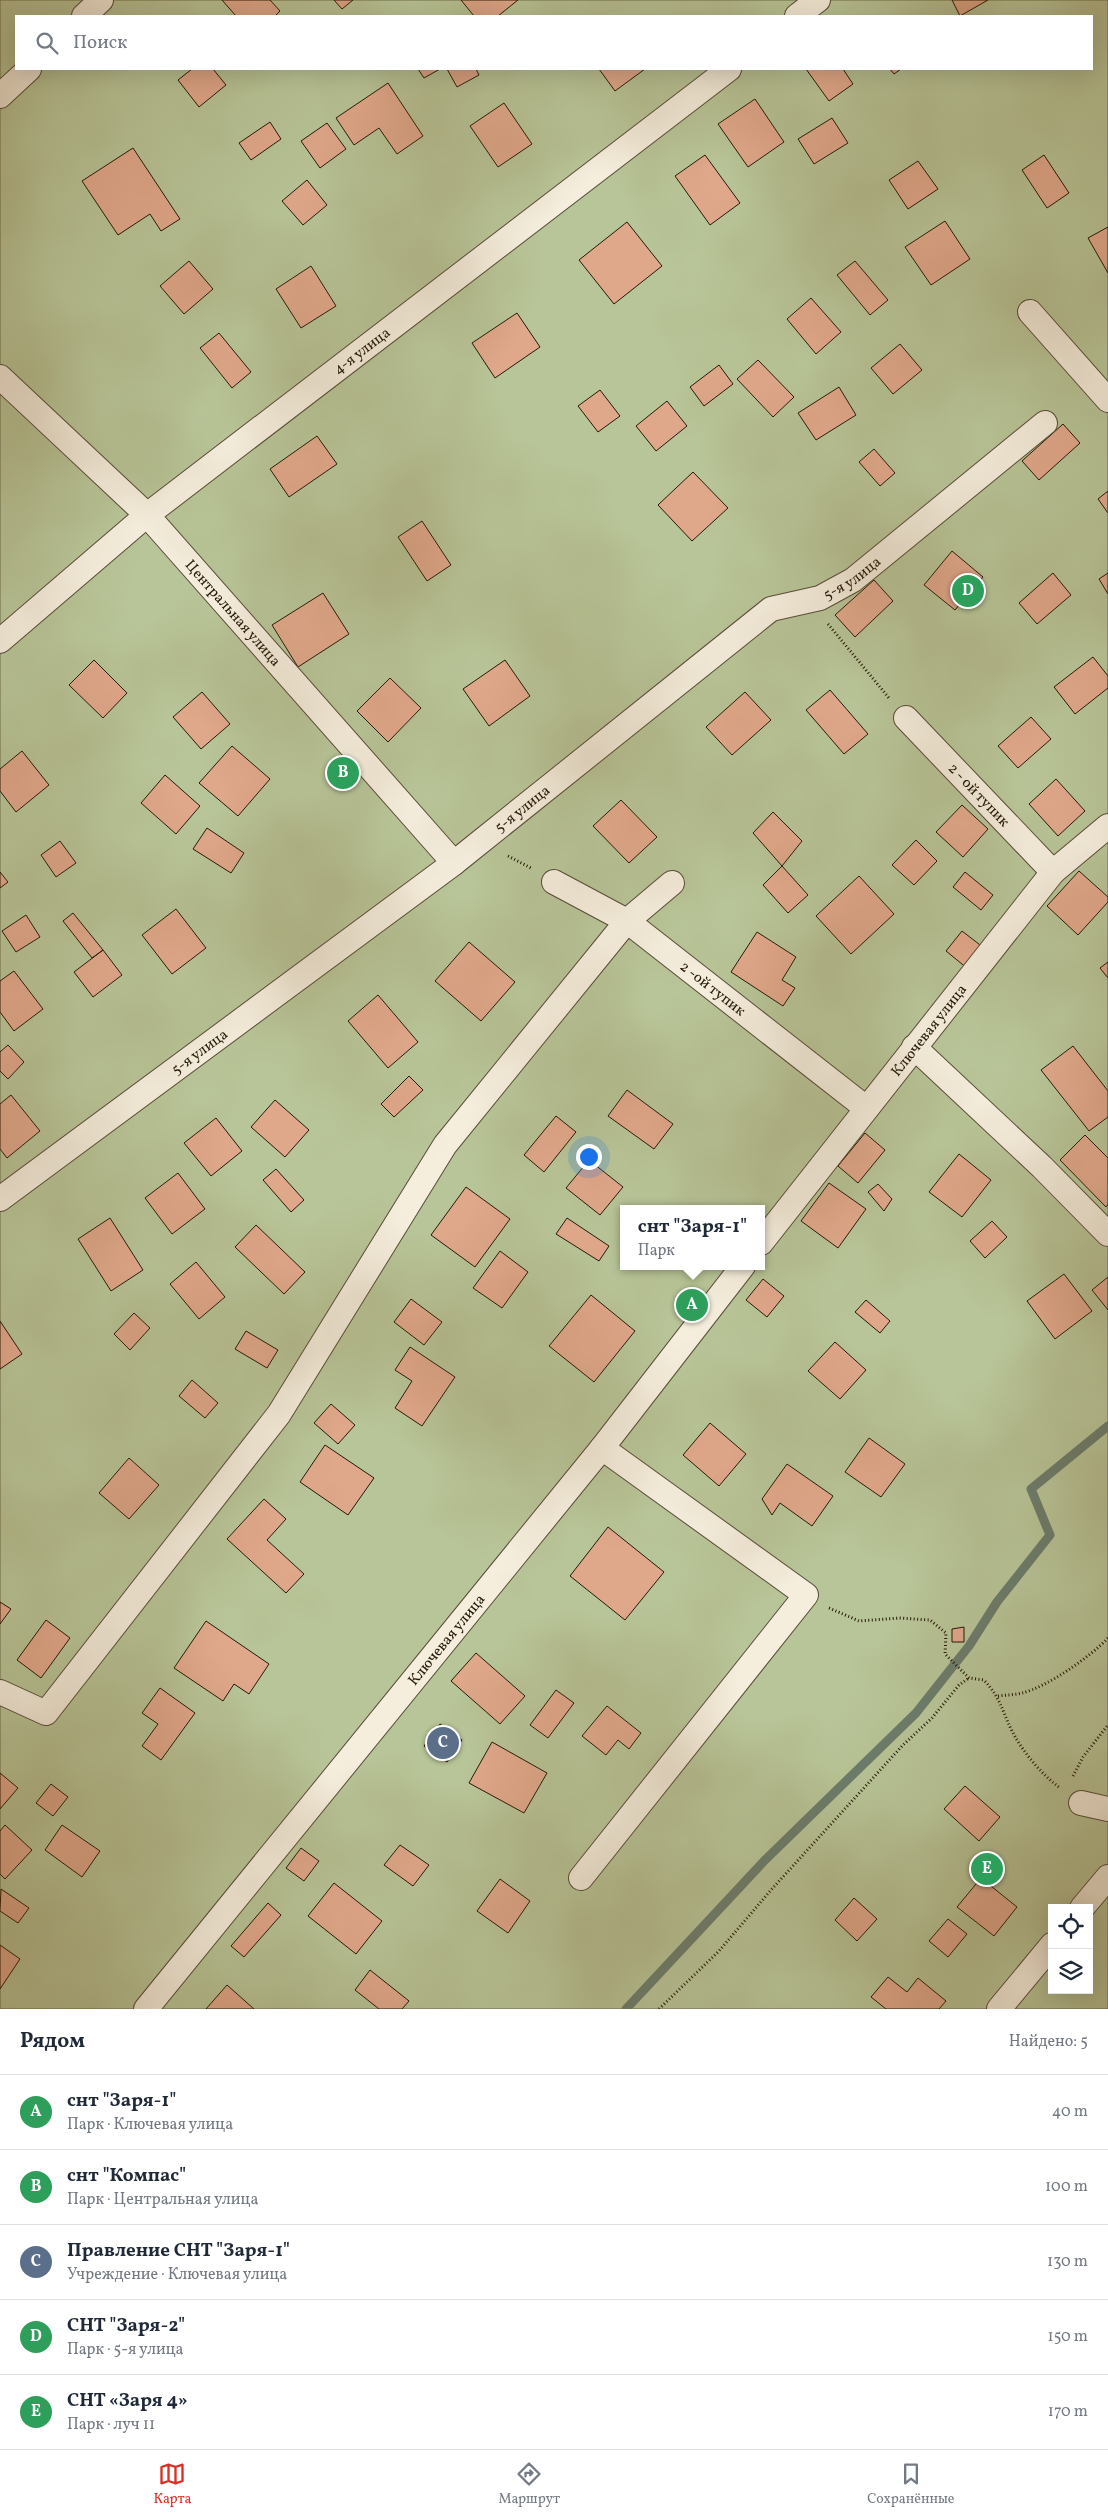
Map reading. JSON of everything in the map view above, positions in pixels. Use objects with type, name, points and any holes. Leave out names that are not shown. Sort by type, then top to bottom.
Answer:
[{"type":"street","points":[[85,15],[101,0]]},
{"type":"street","points":[[798,15],[818,0]]},
{"type":"street","points":[[0,96],[28,70]]},
{"type":"street","name":"4-я улица","points":[[0,641],[147,515],[728,70]]},
{"type":"street","points":[[1030,312],[1108,400]]},
{"type":"street","name":"Центральная улица","points":[[0,377],[147,515],[454,863]]},
{"type":"street","name":"5-я улица","points":[[0,1199],[454,863],[772,609],[820,598],[853,580],[1045,423]]},
{"type":"street","name":"2 - ой тупик","points":[[906,718],[1053,872]]},
{"type":"street","name":"Ключевая улица","points":[[765,1238],[1053,872],[1108,828]]},
{"type":"street","name":"2 -ой тупик","points":[[554,882],[627,921],[866,1108]]},
{"type":"street","points":[[0,1692],[46,1712],[279,1414],[445,1146],[627,921],[672,883]]},
{"type":"street","points":[[914,1047],[1042,1167],[1108,1234]]},
{"type":"street","name":"Ключевая улица","points":[[146,2009],[602,1448],[740,1270]]},
{"type":"street","points":[[581,1878],[806,1595],[602,1448]]},
{"type":"street","points":[[1072,1797],[1108,1809]]},
{"type":"street","points":[[1085,1904],[1108,1877]]},
{"type":"street","points":[[999,2009],[1049,1949]]},
{"type":"path","points":[[809,600],[906,718]]},
{"type":"path","points":[[481,841],[554,882]]},
{"type":"path","points":[[806,1595],[858,1621],[899,1618],[930,1620],[946,1633],[945,1654],[969,1678],[984,1680],[998,1696],[1012,1731],[1025,1753],[1072,1797],[1083,1757],[1108,1725]]},
{"type":"path","points":[[998,1696],[1023,1693],[1056,1677],[1095,1651],[1108,1638]]},
{"type":"path","points":[[659,2009],[720,1951],[771,1890],[896,1752],[932,1718],[959,1685],[969,1678]]},
{"type":"green space","points":[[0,0],[1108,0],[1108,2009],[0,2009]]},
{"type":"building","points":[[222,0],[270,0],[280,11],[276,15],[235,15]]},
{"type":"building","points":[[334,0],[353,0],[342,9]]},
{"type":"building","points":[[461,0],[518,0],[499,15],[473,15]]},
{"type":"building","points":[[952,0],[988,0],[962,15],[960,15]]},
{"type":"building","points":[[191,70],[214,70],[226,85],[199,107],[178,80]]},
{"type":"building","points":[[419,70],[438,70],[424,78]]},
{"type":"building","points":[[448,70],[476,70],[479,75],[457,87]]},
{"type":"building","points":[[600,70],[644,70],[615,91]]},
{"type":"building","points":[[807,70],[844,70],[853,84],[829,101]]},
{"type":"building","points":[[891,70],[900,70],[894,74]]},
{"type":"building","points":[[388,83],[423,136],[397,154],[379,128],[354,145],[336,118]]},
{"type":"building","points":[[755,99],[784,142],[748,167],[718,124]]},
{"type":"building","points":[[504,103],[532,144],[498,167],[470,126]]},
{"type":"building","points":[[832,118],[848,143],[814,164],[798,139]]},
{"type":"building","points":[[270,122],[281,139],[251,160],[239,143]]},
{"type":"building","points":[[327,123],[346,149],[320,168],[301,141]]},
{"type":"building","points":[[133,148],[180,219],[161,231],[150,214],[118,235],[82,181]]},
{"type":"building","points":[[705,155],[740,203],[710,225],[675,176]]},
{"type":"building","points":[[1044,155],[1069,193],[1047,208],[1022,170]]},
{"type":"building","points":[[918,161],[938,189],[908,209],[889,180]]},
{"type":"building","points":[[307,180],[327,205],[303,225],[282,201]]},
{"type":"building","points":[[945,221],[970,259],[931,285],[905,247]]},
{"type":"building","points":[[627,222],[662,266],[614,304],[579,260]]},
{"type":"building","points":[[1108,227],[1108,273],[1088,238]]},
{"type":"building","points":[[189,261],[213,289],[184,314],[160,286]]},
{"type":"building","points":[[855,261],[888,300],[870,315],[837,275]]},
{"type":"building","points":[[311,266],[336,306],[301,328],[276,289]]},
{"type":"building","points":[[811,298],[841,332],[816,354],[787,319]]},
{"type":"building","points":[[517,313],[540,347],[495,378],[472,343]]},
{"type":"building","points":[[219,333],[251,372],[232,388],[200,348]]},
{"type":"building","points":[[900,344],[922,370],[893,394],[871,368]]},
{"type":"building","points":[[758,360],[794,397],[773,417],[737,379]]},
{"type":"building","points":[[719,365],[733,384],[704,406],[690,387]]},
{"type":"building","points":[[839,387],[856,415],[816,440],[798,413]]},
{"type":"building","points":[[600,390],[620,416],[598,432],[578,406]]},
{"type":"building","points":[[667,401],[687,426],[656,451],[636,426]]},
{"type":"building","points":[[1063,424],[1080,443],[1039,480],[1022,461]]},
{"type":"building","points":[[317,436],[337,464],[289,497],[270,469]]},
{"type":"building","points":[[874,449],[895,473],[880,486],[859,462]]},
{"type":"building","points":[[693,472],[728,508],[692,541],[658,505]]},
{"type":"building","points":[[1108,491],[1108,513],[1098,499]]},
{"type":"building","points":[[422,521],[451,565],[427,581],[398,537]]},
{"type":"building","points":[[952,551],[983,577],[955,610],[924,585]]},
{"type":"building","points":[[1053,573],[1071,595],[1037,624],[1019,603]]},
{"type":"building","points":[[1108,573],[1108,594],[1099,579]]},
{"type":"building","points":[[874,580],[893,601],[855,637],[835,615]]},
{"type":"building","points":[[323,593],[349,634],[298,667],[272,625]]},
{"type":"building","points":[[1093,657],[1108,676],[1108,688],[1075,714],[1054,687]]},
{"type":"building","points":[[94,660],[127,693],[103,718],[69,685]]},
{"type":"building","points":[[505,660],[530,696],[489,726],[463,689]]},
{"type":"building","points":[[390,678],[421,708],[388,742],[357,711]]},
{"type":"building","points":[[830,690],[868,734],[844,754],[806,710]]},
{"type":"building","points":[[202,692],[230,724],[201,749],[173,717]]},
{"type":"building","points":[[745,692],[771,720],[732,755],[706,727]]},
{"type":"building","points":[[1031,717],[1051,739],[1018,768],[998,746]]},
{"type":"building","points":[[232,746],[270,779],[238,816],[199,783]]},
{"type":"building","points":[[22,751],[49,785],[16,812],[0,791],[0,769]]},
{"type":"building","points":[[165,775],[200,806],[176,834],[141,803]]},
{"type":"building","points":[[1056,779],[1085,811],[1058,836],[1029,804]]},
{"type":"building","points":[[621,800],[657,837],[629,863],[593,826]]},
{"type":"building","points":[[962,805],[988,829],[963,857],[936,832]]},
{"type":"building","points":[[773,812],[802,841],[782,866],[753,833]]},
{"type":"building","points":[[207,828],[244,853],[231,873],[193,849]]},
{"type":"building","points":[[916,840],[937,861],[914,885],[892,865]]},
{"type":"building","points":[[60,841],[76,863],[56,877],[41,855]]},
{"type":"building","points":[[782,866],[808,895],[788,913],[763,885]]},
{"type":"building","points":[[1079,871],[1108,897],[1108,902],[1078,935],[1047,906]]},
{"type":"building","points":[[0,872],[8,882],[0,888]]},
{"type":"building","points":[[965,872],[993,895],[981,910],[953,887]]},
{"type":"building","points":[[859,876],[894,914],[851,954],[816,916]]},
{"type":"building","points":[[176,909],[206,948],[172,974],[142,935]]},
{"type":"building","points":[[73,913],[103,950],[92,958],[63,921]]},
{"type":"building","points":[[26,915],[40,937],[16,952],[2,931]]},
{"type":"building","points":[[962,931],[984,948],[968,969],[946,951]]},
{"type":"building","points":[[757,932],[796,957],[782,980],[795,988],[783,1006],[731,972]]},
{"type":"building","points":[[469,942],[515,982],[481,1021],[435,981]]},
{"type":"building","points":[[103,950],[122,975],[93,997],[74,972]]},
{"type":"building","points":[[1108,962],[1108,978],[1100,968]]},
{"type":"building","points":[[14,971],[43,1009],[14,1031],[0,1012],[0,981]]},
{"type":"building","points":[[378,995],[418,1042],[388,1068],[348,1021]]},
{"type":"building","points":[[8,1045],[24,1062],[8,1079],[0,1071],[0,1052]]},
{"type":"building","points":[[1073,1046],[1108,1091],[1108,1117],[1089,1131],[1041,1070]]},
{"type":"building","points":[[409,1076],[423,1090],[394,1117],[381,1104]]},
{"type":"building","points":[[627,1090],[673,1124],[654,1149],[608,1116]]},
{"type":"building","points":[[11,1095],[40,1131],[7,1158],[0,1149],[0,1104]]},
{"type":"building","points":[[275,1100],[309,1130],[285,1157],[251,1127]]},
{"type":"building","points":[[556,1116],[576,1132],[544,1172],[524,1155]]},
{"type":"building","points":[[216,1118],[242,1151],[211,1176],[184,1143]]},
{"type":"building","points":[[865,1133],[885,1150],[858,1183],[838,1166]]},
{"type":"building","points":[[1085,1135],[1108,1158],[1108,1204],[1106,1207],[1060,1160]]},
{"type":"building","points":[[959,1154],[991,1180],[962,1217],[929,1192]]},
{"type":"building","points":[[589,1160],[623,1187],[600,1215],[566,1188]]},
{"type":"building","points":[[276,1169],[304,1200],[291,1212],[263,1180]]},
{"type":"building","points":[[178,1173],[205,1209],[172,1234],[145,1198]]},
{"type":"building","points":[[829,1183],[866,1209],[838,1248],[801,1221]]},
{"type":"building","points":[[878,1184],[892,1199],[884,1211],[868,1192]]},
{"type":"building","points":[[466,1187],[510,1219],[475,1267],[431,1235]]},
{"type":"building","points":[[110,1218],[143,1270],[111,1291],[78,1239]]},
{"type":"building","points":[[567,1218],[609,1246],[599,1261],[556,1234]]},
{"type":"building","points":[[992,1221],[1007,1237],[985,1258],[970,1241]]},
{"type":"building","points":[[256,1225],[305,1272],[284,1294],[235,1247]]},
{"type":"building","points":[[500,1251],[528,1272],[502,1308],[473,1288]]},
{"type":"building","points":[[196,1262],[225,1297],[199,1319],[170,1284]]},
{"type":"building","points":[[1064,1274],[1092,1311],[1055,1339],[1027,1301]]},
{"type":"building","points":[[1108,1277],[1108,1310],[1092,1290]]},
{"type":"building","points":[[763,1279],[784,1296],[767,1317],[746,1300]]},
{"type":"building","points":[[591,1295],[635,1331],[594,1382],[549,1346]]},
{"type":"building","points":[[411,1299],[442,1322],[424,1345],[394,1322]]},
{"type":"building","points":[[866,1300],[890,1321],[880,1333],[855,1312]]},
{"type":"building","points":[[134,1313],[150,1328],[130,1350],[114,1334]]},
{"type":"building","points":[[0,1321],[22,1354],[0,1369]]},
{"type":"building","points":[[246,1331],[278,1350],[267,1368],[235,1349]]},
{"type":"building","points":[[835,1342],[866,1370],[840,1399],[808,1371]]},
{"type":"building","points":[[410,1347],[455,1377],[422,1426],[395,1408],[412,1381],[395,1370]]},
{"type":"building","points":[[192,1380],[218,1403],[205,1418],[179,1396]]},
{"type":"building","points":[[331,1404],[355,1425],[338,1444],[314,1423]]},
{"type":"building","points":[[710,1423],[746,1454],[719,1486],[683,1455]]},
{"type":"building","points":[[869,1438],[905,1464],[881,1497],[845,1472]]},
{"type":"building","points":[[325,1445],[374,1478],[348,1515],[300,1482]]},
{"type":"building","points":[[129,1458],[159,1485],[129,1519],[99,1493]]},
{"type":"building","points":[[787,1464],[833,1496],[812,1526],[780,1503],[772,1515],[762,1499]]},
{"type":"building","points":[[264,1499],[286,1519],[267,1540],[304,1574],[286,1593],[227,1539]]},
{"type":"building","points":[[608,1527],[664,1572],[625,1620],[570,1576]]},
{"type":"building","points":[[0,1602],[11,1609],[0,1624]]},
{"type":"building","points":[[46,1620],[70,1638],[41,1678],[17,1660]]},
{"type":"building","points":[[206,1621],[269,1664],[249,1694],[234,1684],[223,1701],[174,1668]]},
{"type":"building","points":[[964,1627],[964,1642],[952,1642],[952,1629]]},
{"type":"building","points":[[476,1653],[525,1696],[500,1724],[451,1681]]},
{"type":"building","points":[[160,1688],[195,1713],[161,1760],[142,1746],[158,1724],[142,1713]]},
{"type":"building","points":[[556,1690],[574,1703],[548,1738],[530,1725]]},
{"type":"building","points":[[607,1706],[641,1733],[629,1749],[618,1740],[606,1755],[582,1736]]},
{"type":"building","points":[[440,1724],[462,1740],[447,1762],[424,1746]]},
{"type":"building","points":[[492,1742],[547,1773],[524,1813],[469,1783]]},
{"type":"building","points":[[0,1773],[18,1788],[0,1809]]},
{"type":"building","points":[[51,1784],[68,1797],[53,1816],[36,1803]]},
{"type":"building","points":[[965,1786],[1000,1817],[979,1841],[944,1809]]},
{"type":"building","points":[[5,1825],[32,1850],[5,1879],[0,1874],[0,1831]]},
{"type":"building","points":[[62,1825],[100,1851],[82,1877],[45,1850]]},
{"type":"building","points":[[400,1845],[429,1865],[413,1886],[384,1865]]},
{"type":"building","points":[[301,1848],[319,1861],[304,1881],[286,1868]]},
{"type":"building","points":[[981,1878],[1017,1907],[994,1936],[957,1907]]},
{"type":"building","points":[[500,1879],[530,1901],[508,1933],[477,1911]]},
{"type":"building","points":[[334,1883],[382,1921],[356,1954],[308,1916]]},
{"type":"building","points":[[1,1889],[29,1908],[18,1923],[0,1911]]},
{"type":"building","points":[[854,1898],[877,1919],[857,1941],[835,1920]]},
{"type":"building","points":[[268,1903],[281,1915],[244,1957],[231,1946]]},
{"type":"building","points":[[948,1919],[967,1934],[948,1957],[929,1941]]},
{"type":"building","points":[[0,1945],[20,1959],[0,1989]]},
{"type":"building","points":[[370,1970],[409,2001],[402,2009],[379,2009],[355,1990]]},
{"type":"building","points":[[888,1977],[907,1992],[918,1978],[946,2001],[939,2009],[886,2009],[871,1997]]},
{"type":"building","points":[[227,1985],[254,2009],[206,2009]]},
{"type":"waterway","points":[[626,2009],[765,1860],[916,1713],[969,1646],[997,1602],[1050,1535],[1031,1489],[1108,1426]]},
{"type":"place","name":"СНТ \"Заря-2\"","points":[[968,591]]},
{"type":"place","name":"снт \"Компас\"","points":[[343,773]]},
{"type":"place","name":"снт \"Заря-1\"","points":[[692,1305]]},
{"type":"place","name":"Правление СНТ \"Заря-1\"","points":[[443,1743]]},
{"type":"place","name":"СНТ «Заря 4»","points":[[987,1869]]}]
